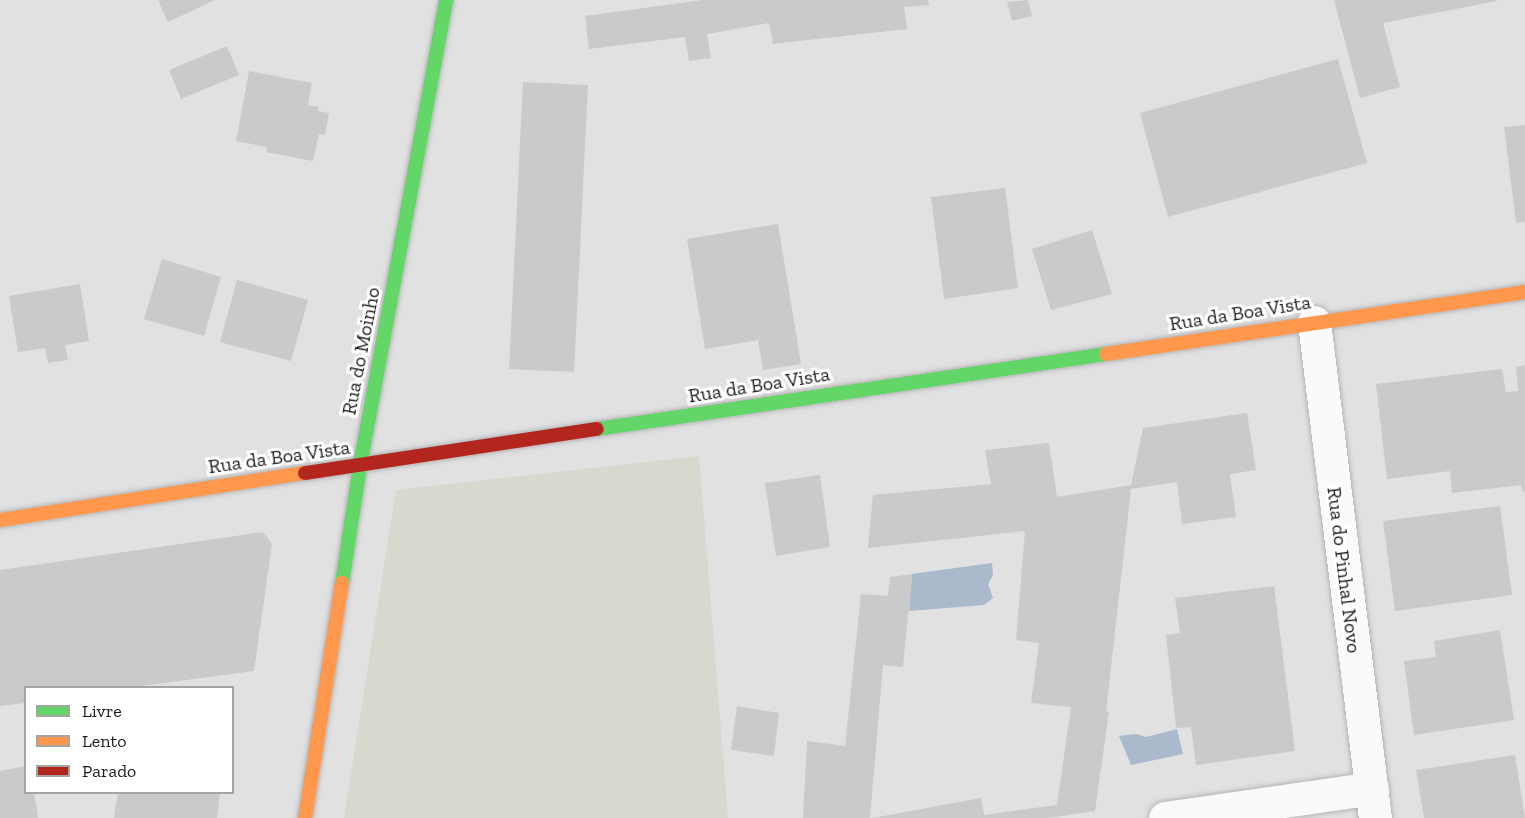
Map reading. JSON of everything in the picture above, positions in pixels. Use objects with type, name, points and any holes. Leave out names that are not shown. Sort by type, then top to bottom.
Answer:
[{"type":"street","name":"Rua do Moinho","points":[[305,818],[360,465],[446,0]]},
{"type":"street","name":"Rua da Boa Vista","points":[[0,520],[1525,292]]},
{"type":"street","name":"Rua do Pinhal Novo","points":[[1314,322],[1373,803]]},
{"type":"street","points":[[1165,818],[1373,803]]},
{"type":"shaded area","points":[[699,456],[728,818],[344,818],[396,490]]},
{"type":"water","points":[[992,563],[993,575],[988,584],[993,598],[984,605],[909,611],[912,574]]},
{"type":"water","points":[[1177,729],[1183,754],[1131,765],[1119,736],[1136,734],[1146,737]]},
{"type":"building","points":[[158,0],[215,0],[168,22]]},
{"type":"building","points":[[703,0],[928,0],[929,5],[904,7],[907,29],[773,44],[769,23],[707,34],[711,58],[689,61],[685,37],[589,49],[585,16]]},
{"type":"building","points":[[1028,0],[1032,16],[1012,21],[1007,2]]},
{"type":"building","points":[[1334,0],[1497,1],[1383,23],[1400,87],[1360,98]]},
{"type":"building","points":[[227,46],[239,75],[181,99],[169,70]]},
{"type":"building","points":[[1338,59],[1367,163],[1168,217],[1140,113]]},
{"type":"building","points":[[249,71],[312,83],[308,105],[319,107],[318,111],[329,113],[325,135],[319,134],[313,161],[266,152],[267,147],[236,141]]},
{"type":"building","points":[[523,82],[588,85],[574,372],[509,369]]},
{"type":"building","points":[[1525,125],[1525,222],[1516,223],[1504,127]]},
{"type":"building","points":[[1005,188],[1018,288],[944,299],[931,197]]},
{"type":"building","points":[[778,224],[801,364],[763,370],[758,340],[705,349],[687,239]]},
{"type":"building","points":[[1092,230],[1112,294],[1051,310],[1032,249]]},
{"type":"building","points":[[162,259],[221,277],[204,336],[144,319]]},
{"type":"building","points":[[237,280],[308,300],[291,361],[220,342]]},
{"type":"building","points":[[80,284],[89,341],[65,345],[68,360],[48,363],[45,348],[18,352],[9,296]]},
{"type":"building","points":[[1525,365],[1525,491],[1523,492],[1521,485],[1452,493],[1450,471],[1387,479],[1376,384],[1502,369],[1506,392],[1518,391],[1516,367]]},
{"type":"building","points":[[1247,413],[1256,470],[1230,474],[1236,517],[1182,524],[1177,482],[1131,489],[1106,712],[1109,712],[1095,811],[1048,818],[873,818],[981,798],[984,815],[1057,805],[1071,707],[1031,703],[1039,643],[1016,640],[1025,531],[868,548],[873,495],[991,484],[985,450],[1049,443],[1057,497],[1131,485],[1143,428]]},
{"type":"building","points":[[820,475],[830,547],[776,556],[765,483]]},
{"type":"building","points":[[1500,506],[1512,595],[1395,611],[1383,521]]},
{"type":"building","points":[[263,532],[272,544],[254,671],[142,686],[24,686],[24,703],[0,706],[0,570]]},
{"type":"building","points":[[912,574],[903,667],[883,665],[870,818],[803,818],[807,741],[845,746],[861,594],[888,596],[890,577]]},
{"type":"building","points":[[1274,586],[1295,751],[1196,765],[1191,727],[1176,728],[1166,635],[1180,633],[1175,598]]},
{"type":"building","points":[[1500,630],[1514,720],[1414,735],[1404,661],[1436,657],[1434,641]]},
{"type":"building","points":[[737,706],[779,713],[774,756],[731,750]]},
{"type":"building","points":[[1515,755],[1525,818],[1424,818],[1416,770]]},
{"type":"building","points":[[24,766],[24,794],[34,794],[38,818],[0,818],[0,771]]},
{"type":"building","points":[[118,794],[220,794],[217,818],[114,818]]},
{"type":"traffic: fast","points":[[342,583],[360,465],[446,0]]},
{"type":"traffic: fast","points":[[597,429],[1106,354]]},
{"type":"traffic: slow","points":[[1106,354],[1525,292]]},
{"type":"traffic: slow","points":[[0,520],[305,473]]},
{"type":"traffic: slow","points":[[305,818],[342,583]]},
{"type":"traffic: jam","points":[[305,473],[597,429]]}]
